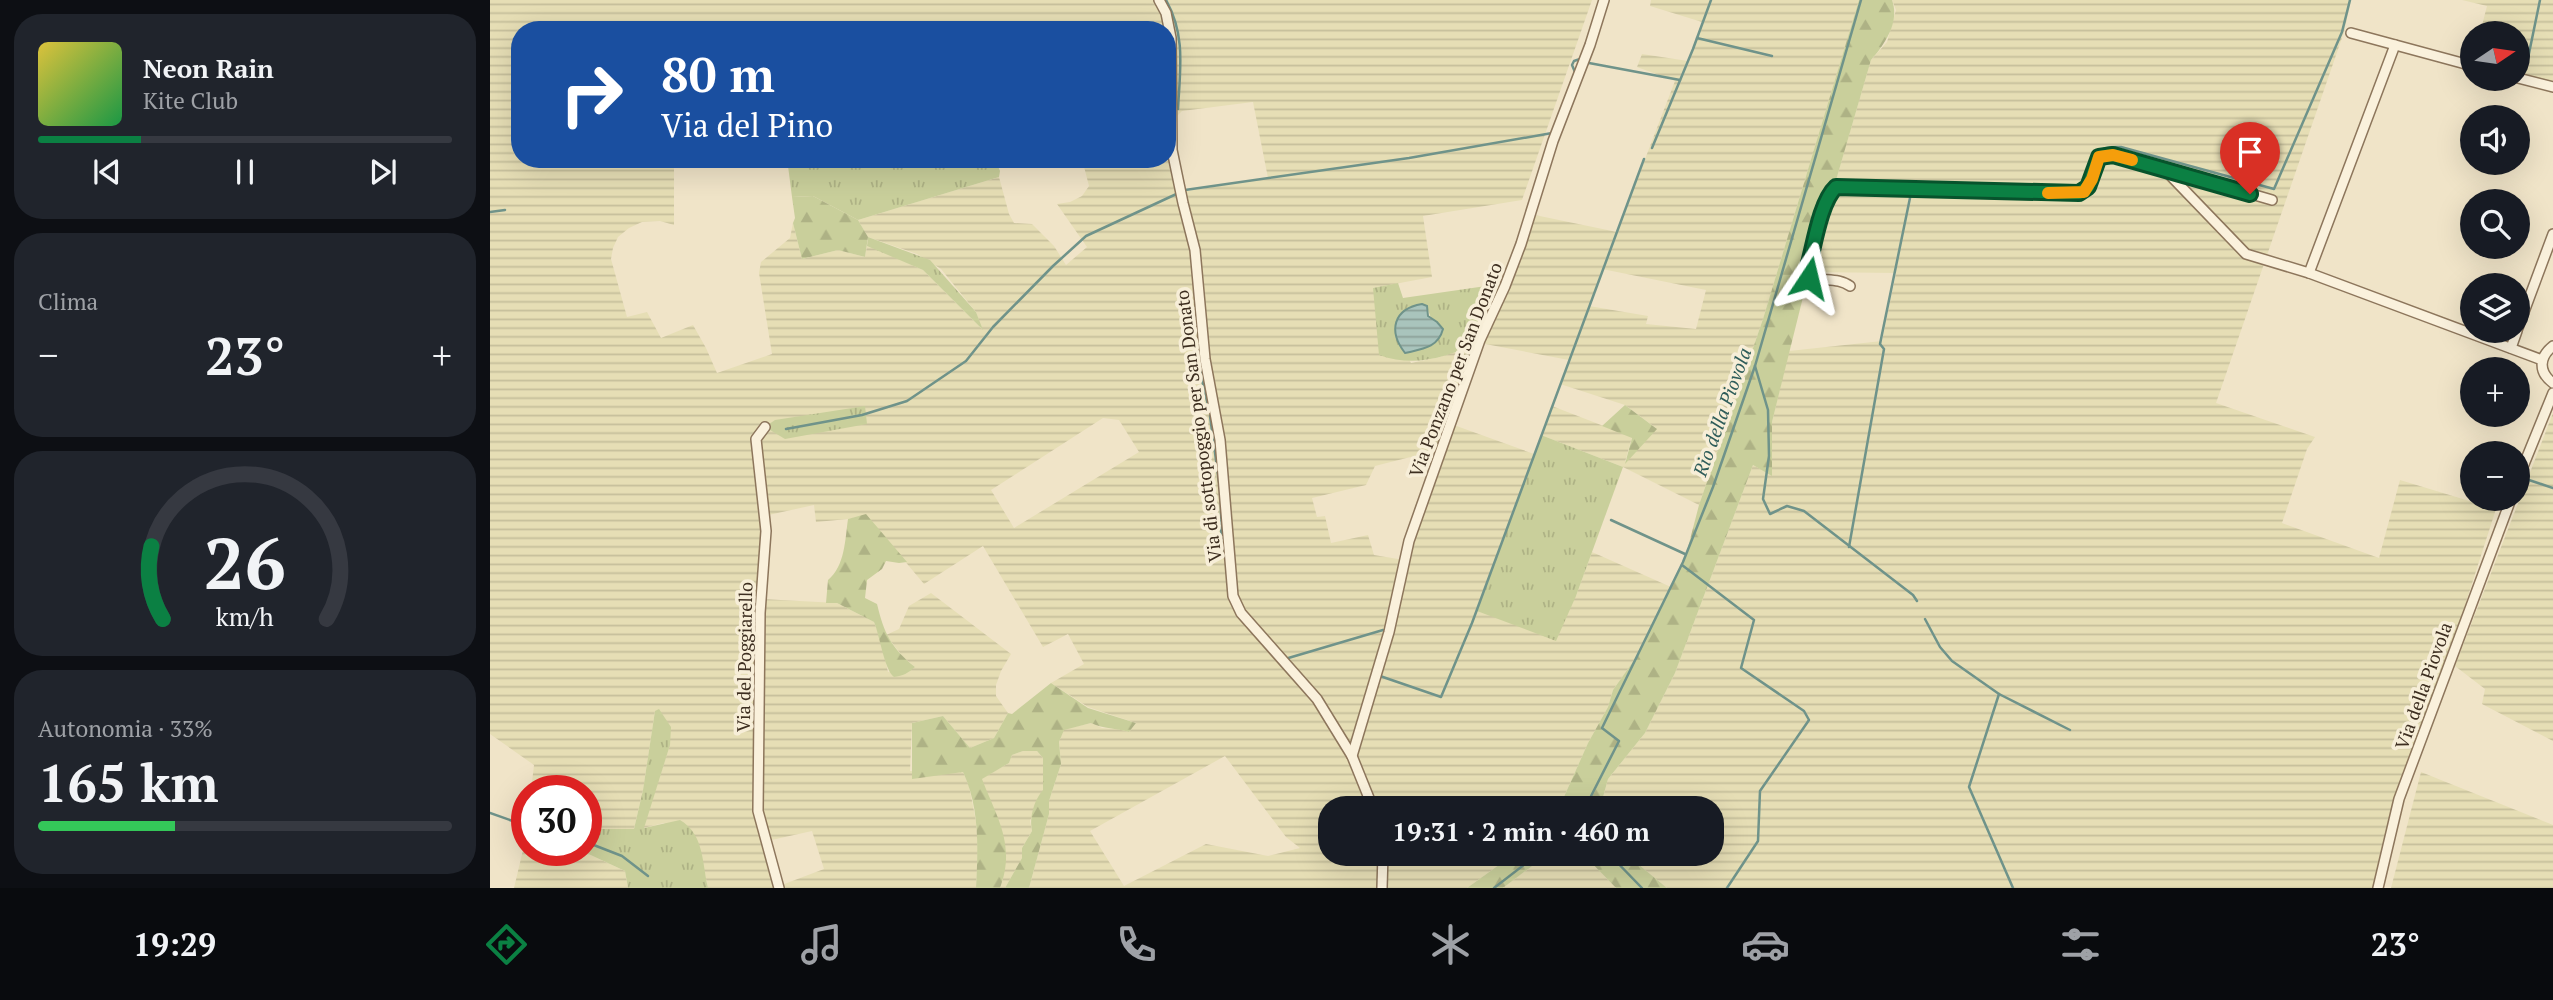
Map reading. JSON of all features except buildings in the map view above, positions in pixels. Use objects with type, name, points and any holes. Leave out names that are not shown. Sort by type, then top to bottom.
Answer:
[{"type":"street","name":"Via di sottopoggio per San Donato","points":[[1159,0],[1168,21]]},
{"type":"street","name":"Via Ponzano per San Donato","points":[[1352,756],[1389,632],[1409,541],[1480,340],[1521,244],[1553,141],[1590,45],[1604,0]]},
{"type":"street","points":[[2351,33],[2460,62]]},
{"type":"street","points":[[2309,273],[2395,45]]},
{"type":"street","points":[[2530,81],[2553,87]]},
{"type":"street","points":[[1850,286],[1844,281],[1815,279],[1807,275],[1828,197],[1836,187],[2079,193],[2088,187],[2099,157],[2107,155],[2272,200]]},
{"type":"street","name":"Via di sottopoggio per San Donato","points":[[1176,168],[1195,250],[1205,359],[1220,440],[1233,596],[1241,613],[1317,699],[1352,756],[1368,796]]},
{"type":"street","points":[[2163,169],[2242,252],[2309,273],[2542,360]]},
{"type":"street","points":[[2530,297],[2553,234]]},
{"type":"street","points":[[2511,348],[2513,343]]},
{"type":"street","points":[[2530,449],[2551,397],[2550,382],[2544,374],[2542,360],[2544,354],[2553,346]]},
{"type":"street","name":"Via del Poggiarello","points":[[765,427],[755,439],[766,531],[760,613],[758,811],[779,888]]},
{"type":"street","name":"Via della Piovola","points":[[2378,888],[2399,799],[2507,511]]},
{"type":"street","points":[[1382,866],[1382,888]]},
{"type":"shaded area","points":[[490,0],[1592,0],[1522,200],[1423,216],[1432,277],[1373,288],[1411,363],[1440,357],[1479,343],[1530,214],[1617,232],[1675,81],[1637,67],[1642,54],[1688,61],[1702,22],[1650,6],[1651,0],[1859,0],[1763,319],[1699,505],[1623,467],[1541,435],[1552,406],[1632,437],[1625,462],[1656,428],[1625,405],[1560,384],[1569,360],[1480,343],[1451,424],[1534,454],[1477,611],[1576,596],[1592,552],[1671,587],[1637,656],[1613,690],[1608,707],[1588,743],[1564,796],[1318,796],[1318,866],[1497,866],[1467,888],[1029,888],[1049,814],[1049,801],[1061,764],[1059,742],[1064,729],[1092,723],[1102,728],[1129,732],[1136,723],[1088,707],[1051,683],[1084,664],[1068,634],[1043,647],[983,546],[924,584],[866,515],[816,522],[814,505],[764,516],[761,599],[837,603],[874,622],[881,639],[888,672],[915,667],[903,657],[886,635],[899,629],[909,606],[931,593],[1011,654],[996,685],[996,696],[1008,713],[994,738],[970,748],[943,716],[912,723],[910,771],[963,772],[969,786],[978,850],[976,888],[708,888],[705,874],[664,823],[643,828],[670,745],[655,711],[634,829],[602,829],[602,775],[533,775],[534,765],[490,734]],"holes":[[[511,21],[1176,21],[1176,117],[1182,111],[1253,102],[1268,178],[1181,192],[1176,147],[1176,168],[1084,168],[1089,186],[1082,196],[1057,204],[1087,247],[1066,265],[1054,246],[1032,224],[1014,223],[999,177],[858,220],[868,237],[917,254],[941,269],[976,312],[982,329],[923,270],[879,250],[867,246],[865,257],[838,250],[802,259],[793,223],[790,238],[761,262],[759,273],[772,354],[717,373],[693,325],[661,338],[647,312],[627,317],[611,259],[618,237],[629,228],[642,222],[660,221],[674,225],[674,168],[511,168]],[[1602,269],[1706,290],[1696,329],[1646,324],[1648,316],[1589,306]],[[1103,418],[1119,420],[1139,452],[1014,528],[991,490]],[[1442,449],[1404,560],[1374,555],[1368,535],[1331,543],[1325,516],[1317,517],[1312,498],[1366,485],[1375,466]],[[1225,756],[1286,837],[1300,848],[1268,856],[1206,844],[1124,886],[1090,831]],[[812,831],[824,869],[779,886],[767,841]]]},
{"type":"shaded area","points":[[1892,0],[2351,0],[2344,32],[2216,403],[2315,437],[2307,449],[2282,523],[2379,558],[2400,480],[2460,498],[2460,511],[2495,511],[2374,888],[1667,888],[1640,866],[1724,866],[1724,796],[1603,796],[1608,779],[1645,733],[1675,673],[1753,465],[1772,475],[1772,422],[1789,351],[1882,341],[1896,273],[1809,272],[1871,60],[1887,42],[1896,10]]},
{"type":"shaded area","points":[[2462,0],[2553,0],[2553,91],[2530,85],[2530,21],[2483,21],[2487,6]]},
{"type":"shaded area","points":[[2553,413],[2553,741],[2482,704],[2485,689],[2455,666],[2515,511],[2530,511],[2530,472]]},
{"type":"shaded area","points":[[1023,751],[1037,751],[1043,758],[1043,791],[1030,821],[1032,831],[1022,848],[1022,858],[1005,888],[1000,888],[1003,879],[981,779],[1009,763],[1012,755]]},
{"type":"shaded area","points":[[2421,772],[2553,825],[2553,888],[2391,888]]},
{"type":"shaded area","points":[[602,860],[625,871],[628,888],[514,888],[519,866],[602,866]]},
{"type":"shaded area","points":[[1532,866],[1595,866],[1616,888],[1503,888]]},
{"type":"green space","points":[[1859,0],[1892,0],[1893,24],[1886,40],[1871,60],[1809,273],[1772,422],[1772,476],[1753,465],[1675,673],[1645,733],[1608,779],[1603,796],[1564,796],[1588,743],[1608,707],[1613,690],[1637,656],[1686,555],[1699,505],[1763,319]]},
{"type":"green space","points":[[788,168],[999,168],[1000,171],[999,177],[858,220],[813,196],[792,197]]},
{"type":"green space","points":[[813,196],[858,220],[868,237],[865,257],[838,250],[802,259],[793,223],[795,218],[792,197]]},
{"type":"green space","points":[[868,237],[930,260],[976,312],[983,330],[923,270],[867,246]]},
{"type":"green space","points":[[1398,283],[1403,298],[1493,285],[1505,286],[1479,343],[1454,353],[1418,361],[1379,355],[1373,288]],"holes":[[[1428,310],[1431,318],[1426,347],[1405,353]]]},
{"type":"green space","points":[[1625,405],[1657,429],[1625,464],[1632,438],[1602,426]]},
{"type":"green space","points":[[865,406],[867,424],[785,439],[765,427],[775,420]]},
{"type":"green space","points":[[1541,435],[1623,467],[1576,596],[1556,641],[1477,611]]},
{"type":"green space","points":[[866,514],[907,562],[886,561],[882,569],[867,580],[865,598],[877,604],[890,639],[915,667],[897,677],[894,677],[888,667],[874,622],[837,603],[826,603],[828,580],[841,560],[848,519]]},
{"type":"green space","points":[[1051,683],[1088,708],[1136,723],[1129,732],[1091,723],[1064,730],[1059,742],[1061,764],[1049,801],[1049,814],[1029,888],[1005,888],[1022,858],[1022,848],[1032,831],[1033,809],[1043,790],[1043,758],[1037,751],[1023,751],[1012,755],[1009,763],[982,779],[1003,832],[1006,858],[1000,888],[976,888],[977,829],[969,786],[963,772],[912,779],[912,723],[943,716],[970,748],[994,738],[1008,713],[1012,714]]},
{"type":"green space","points":[[659,709],[671,727],[670,745],[644,828],[680,820],[688,826],[701,850],[708,888],[628,888],[625,871],[602,860],[602,829],[634,829],[655,711]]},
{"type":"green space","points":[[1497,866],[1532,866],[1503,888],[1467,888]]},
{"type":"green space","points":[[1595,866],[1640,866],[1667,888],[1616,888]]},
{"type":"water","points":[[1422,304],[1427,306],[1428,316],[1443,329],[1441,335],[1433,344],[1423,349],[1405,353],[1396,337],[1396,322],[1405,311]]},
{"type":"waterway","points":[[1166,0],[1175,21]]},
{"type":"waterway","points":[[1652,148],[1711,0]]},
{"type":"waterway","name":"Rio della Piovola","points":[[1591,796],[1619,741],[1602,728],[1683,562],[1713,487],[1755,366],[1861,0]]},
{"type":"waterway","points":[[2089,174],[2098,152],[2121,147],[2274,189],[2342,32],[2350,0]]},
{"type":"waterway","points":[[2530,48],[2540,0]]},
{"type":"waterway","points":[[1176,24],[1180,66],[1178,109]]},
{"type":"waterway","points":[[1697,38],[1772,56]]},
{"type":"waterway","points":[[1575,72],[1572,65],[1580,59]]},
{"type":"waterway","points":[[1589,63],[1680,80]]},
{"type":"waterway","points":[[786,429],[862,415],[907,401],[966,361],[993,327],[1086,236],[1185,190],[1409,158],[1552,133]]},
{"type":"waterway","points":[[1380,676],[1441,697],[1472,623],[1644,159]]},
{"type":"waterway","points":[[1849,547],[1884,349],[1880,344],[1911,193]]},
{"type":"waterway","points":[[490,212],[505,210]]},
{"type":"waterway","points":[[1201,360],[1208,405]]},
{"type":"waterway","points":[[1755,366],[1768,410],[1769,456],[1763,499],[1770,514],[1787,506],[1804,511],[1913,595],[1917,601]]},
{"type":"waterway","points":[[1210,416],[1219,482]]},
{"type":"waterway","points":[[2530,480],[2553,488]]},
{"type":"waterway","points":[[1221,499],[1221,531],[1226,559]]},
{"type":"waterway","points":[[1611,520],[1685,554]]},
{"type":"waterway","points":[[1682,565],[1754,620],[1741,668],[1804,711],[1809,720],[1760,791],[1758,841],[1727,888]]},
{"type":"waterway","points":[[1925,619],[1940,647],[1952,661],[1999,694],[2070,730]]},
{"type":"waterway","points":[[1285,659],[1383,630]]},
{"type":"waterway","points":[[1999,694],[1969,787],[2013,888]]},
{"type":"waterway","points":[[490,813],[511,820]]},
{"type":"waterway","points":[[602,848],[622,856],[648,876]]},
{"type":"waterway","points":[[1494,888],[1522,866]]},
{"type":"waterway","name":"Rio della Piovola","points":[[1621,866],[1642,888]]},
{"type":"slow traffic","points":[[2048,193],[2084,192],[2092,179],[2099,157],[2113,155],[2132,160]]},
{"type":"route","points":[[1809,278],[1808,267],[1824,207],[1836,187],[2079,193],[2088,187],[2099,157],[2113,155],[2250,194]]}]
